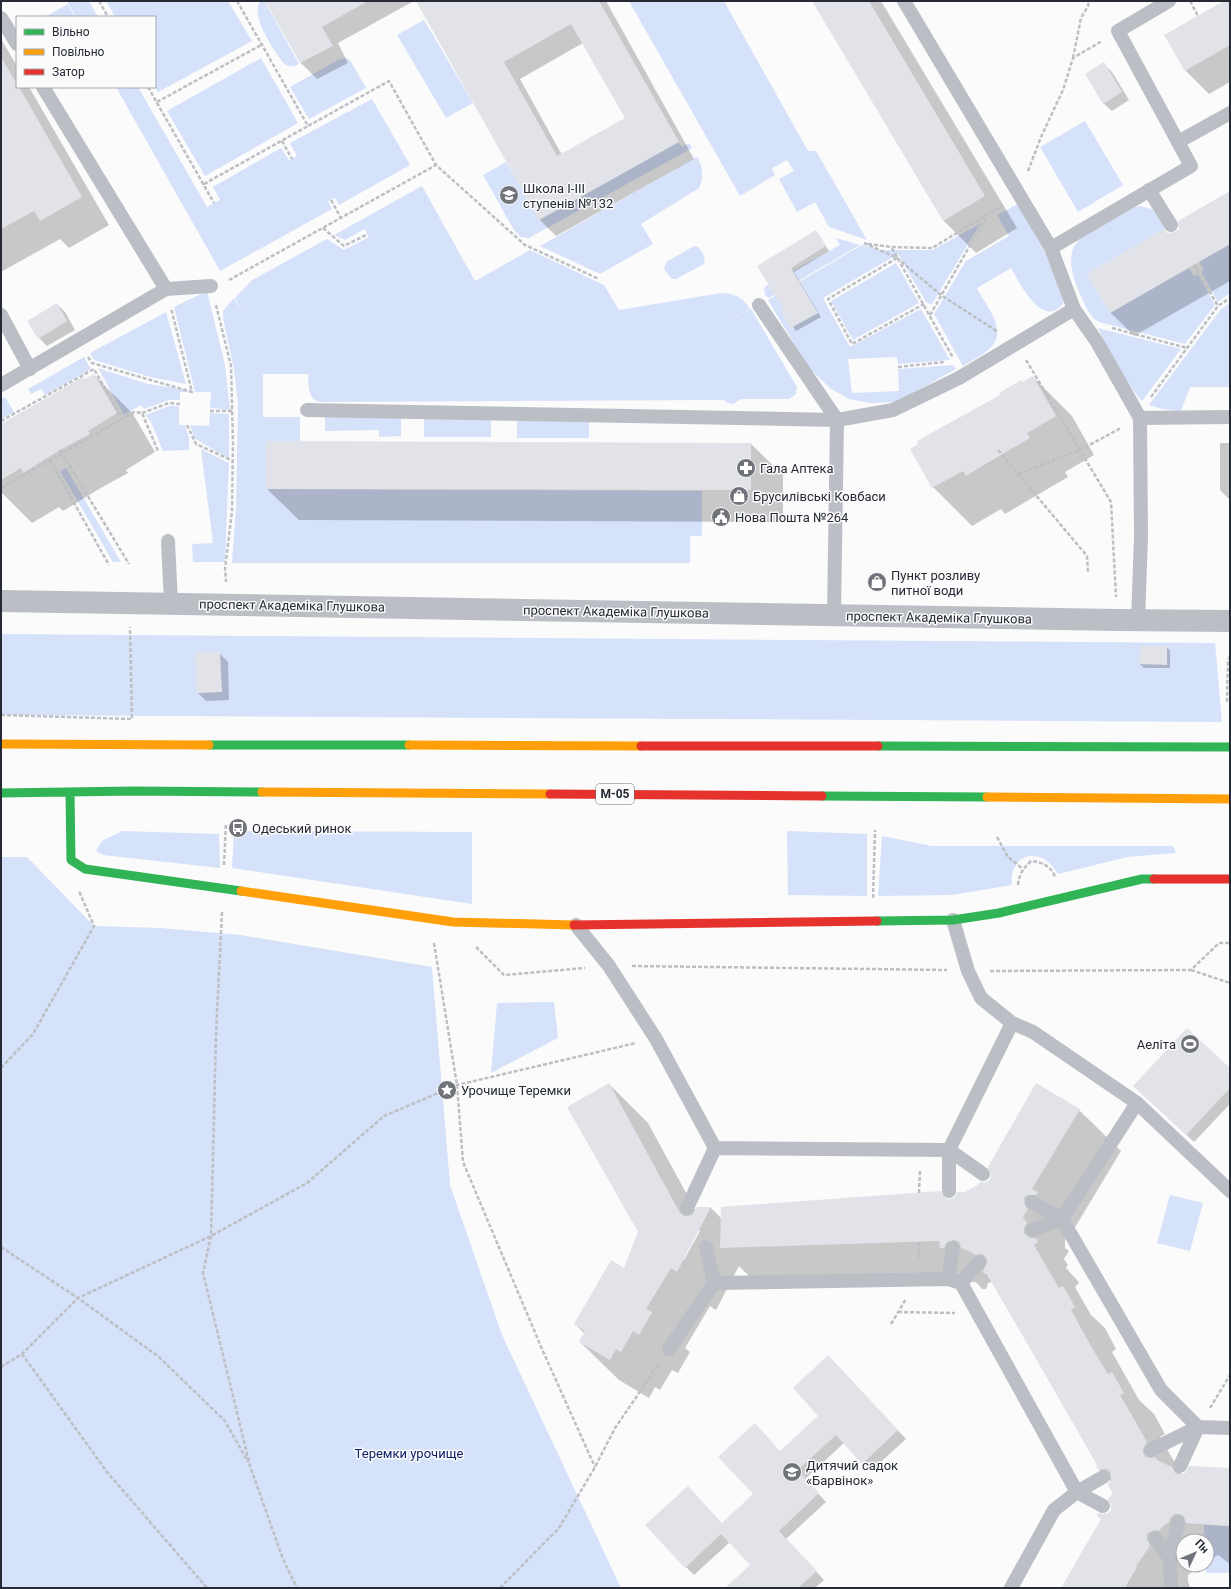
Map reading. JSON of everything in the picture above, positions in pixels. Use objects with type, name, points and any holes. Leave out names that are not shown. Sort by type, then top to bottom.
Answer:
[{"type":"main road","points":[[1,744],[1230,747]]},
{"type":"main road","name":"М-05","points":[[1,793],[133,791],[1230,799]]},
{"type":"main road","points":[[70,793],[70,860],[85,869],[430,920],[453,922],[576,925],[953,920],[999,913],[1142,879],[1230,879]]},
{"type":"street","name":"проспект Академіка Глушкова","points":[[1,601],[129,602],[1128,621],[1230,621]]},
{"type":"lane","points":[[904,1],[1050,248],[1074,309],[1097,342],[1140,418],[1140,538],[1128,621]]},
{"type":"lane","points":[[1050,248],[1191,166],[1118,31],[1169,1]]},
{"type":"lane","points":[[1,18],[16,42]]},
{"type":"lane","points":[[44,88],[166,289]]},
{"type":"lane","points":[[1178,142],[1230,113]]},
{"type":"lane","points":[[1150,190],[1171,225]]},
{"type":"lane","points":[[1,385],[166,289],[211,286]]},
{"type":"lane","points":[[758,305],[836,420],[834,615]]},
{"type":"lane","points":[[307,410],[836,420],[893,410],[959,378],[1074,309]]},
{"type":"lane","points":[[1,315],[30,369]]},
{"type":"lane","points":[[1140,418],[1230,417]]},
{"type":"lane","points":[[168,541],[171,603]]},
{"type":"lane","points":[[953,920],[968,971],[981,998],[1012,1023],[1033,1032],[1137,1103],[1230,1191]]},
{"type":"lane","points":[[576,925],[609,966],[656,1039],[715,1148]]},
{"type":"lane","points":[[949,1191],[949,1150],[1012,1023]]},
{"type":"lane","points":[[1032,1230],[1062,1219],[1137,1103]]},
{"type":"lane","points":[[715,1148],[949,1150],[983,1174]]},
{"type":"lane","points":[[687,1208],[715,1148]]},
{"type":"lane","points":[[1032,1202],[1062,1219],[1161,1390],[1198,1427]]},
{"type":"lane","points":[[670,1349],[714,1283],[706,1247]]},
{"type":"lane","points":[[948,1278],[952,1248]]},
{"type":"lane","points":[[961,1283],[979,1262]]},
{"type":"lane","points":[[714,1283],[948,1278],[961,1283],[1077,1492],[1103,1506]]},
{"type":"lane","points":[[1180,1466],[1198,1427]]},
{"type":"lane","points":[[1152,1450],[1198,1427],[1230,1428]]},
{"type":"lane","points":[[1011,1588],[1054,1510],[1077,1492],[1103,1478]]},
{"type":"lane","points":[[1171,1588],[1170,1559],[1178,1522]]},
{"type":"lane","points":[[1155,1538],[1170,1559]]},
{"type":"path","points":[[98,1],[107,16]]},
{"type":"path","points":[[238,1],[308,126]]},
{"type":"path","points":[[1073,58],[1081,18],[1088,6],[1089,1]]},
{"type":"path","points":[[1190,1],[1198,16]]},
{"type":"path","points":[[157,102],[263,44]]},
{"type":"path","points":[[204,184],[389,81],[436,165],[525,245],[600,279]]},
{"type":"path","points":[[149,88],[214,203]]},
{"type":"path","points":[[282,141],[292,158]]},
{"type":"path","points":[[228,604],[225,569],[232,511],[233,462],[231,366],[211,286],[226,282],[436,165]]},
{"type":"path","points":[[331,200],[341,218]]},
{"type":"path","points":[[930,315],[988,214]]},
{"type":"path","points":[[323,228],[344,246],[368,234]]},
{"type":"path","points":[[864,243],[897,258],[942,295],[1017,344],[1111,502],[1128,621]]},
{"type":"path","points":[[891,247],[954,360],[898,368]]},
{"type":"path","points":[[897,258],[828,299],[852,344],[924,304]]},
{"type":"path","points":[[1194,265],[1218,306]]},
{"type":"path","points":[[1018,474],[1080,450],[1140,418],[1149,401],[1218,306],[1230,298]]},
{"type":"path","points":[[92,363],[192,392],[170,305]]},
{"type":"path","points":[[1106,326],[1187,348]]},
{"type":"path","points":[[86,353],[122,420]]},
{"type":"path","points":[[1,421],[94,369]]},
{"type":"path","points":[[1,488],[134,412],[142,413],[169,403],[180,404]]},
{"type":"path","points":[[210,411],[232,411]]},
{"type":"path","points":[[142,413],[158,451]]},
{"type":"path","points":[[187,425],[196,444],[233,462]]},
{"type":"path","points":[[60,450],[128,564]]},
{"type":"path","points":[[998,450],[1087,556],[1088,572]]},
{"type":"path","points":[[50,460],[109,565]]},
{"type":"path","points":[[1,714],[132,719],[129,602]]},
{"type":"path","points":[[1230,656],[1228,662],[1228,701],[1230,701]]},
{"type":"path","points":[[874,830],[874,900]]},
{"type":"path","points":[[998,837],[1008,857],[1023,869]]},
{"type":"path","points":[[1,1068],[33,1034],[94,926],[80,895],[70,860]]},
{"type":"path","points":[[1018,887],[1019,876],[1023,869],[1031,862],[1040,862],[1048,866],[1054,873],[1056,879]]},
{"type":"path","points":[[221,920],[216,1034],[211,1236],[203,1274],[250,1466],[283,1558],[298,1588]]},
{"type":"path","points":[[430,920],[457,1085],[463,1162],[542,1350],[595,1467]]},
{"type":"path","points":[[453,922],[504,975],[609,966],[968,971],[1191,970],[1230,983]]},
{"type":"path","points":[[1191,970],[1219,943],[1230,943]]},
{"type":"path","points":[[1,1367],[22,1354],[78,1298],[211,1236],[307,1183],[384,1116],[457,1085],[656,1039]]},
{"type":"path","points":[[1,1247],[78,1298],[159,1357],[224,1421],[250,1466]]},
{"type":"path","points":[[898,1312],[978,1314]]},
{"type":"path","points":[[500,1588],[559,1528],[595,1467],[615,1428],[670,1349]]},
{"type":"path","points":[[22,1354],[107,1472],[207,1588]]},
{"type":"path","points":[[1198,1427],[1230,1375]]},
{"type":"green space","points":[[67,1],[89,1],[97,16],[75,16]]},
{"type":"green space","points":[[106,1],[228,1],[252,41],[158,92],[156,88],[156,16],[114,16]]},
{"type":"green space","points":[[260,1],[266,1],[265,2],[299,64],[295,66],[288,66],[284,64],[269,42],[258,16]]},
{"type":"green space","points":[[629,1],[724,1],[808,151],[816,151],[867,240],[829,227],[815,202],[797,212],[779,179],[794,171],[787,160],[772,168],[775,175],[740,196]]},
{"type":"green space","points":[[68,4],[74,16],[47,16]]},
{"type":"green space","points":[[424,20],[473,103],[446,118],[397,35]]},
{"type":"green space","points":[[261,58],[298,123],[205,176],[167,111]]},
{"type":"green space","points":[[346,58],[350,60],[366,88],[309,119],[290,87],[340,59]]},
{"type":"green space","points":[[117,88],[139,88],[207,207],[220,200],[213,187],[281,148],[289,160],[297,156],[290,143],[372,99],[410,165],[339,205],[335,198],[328,201],[332,209],[220,271]]},
{"type":"green space","points":[[1085,121],[1123,185],[1078,212],[1040,147]]},
{"type":"green space","points":[[678,142],[682,147],[689,143],[692,148],[529,238],[521,237],[514,230],[483,175],[506,162],[540,220]]},
{"type":"green space","points":[[697,157],[701,165],[702,172],[702,180],[699,188],[641,224],[653,244],[600,274],[540,246]]},
{"type":"green space","points":[[422,186],[475,281],[530,250],[604,285],[619,310],[721,293],[738,296],[750,309],[723,324],[751,309],[797,387],[796,394],[789,399],[741,399],[733,404],[723,400],[322,402],[317,401],[311,396],[308,374],[263,374],[263,417],[300,417],[300,441],[266,441],[266,489],[702,491],[702,536],[690,536],[690,563],[232,563],[236,507],[238,403],[234,369],[223,318],[223,311],[234,298],[245,315],[235,298],[252,280],[327,239],[344,250],[369,237],[365,229],[345,240],[334,235]]},
{"type":"green space","points":[[1018,204],[1038,239],[1056,276],[1064,302],[1056,310],[1048,311],[1040,308],[1026,293],[1011,268],[977,288],[994,318],[997,326],[997,334],[995,342],[989,349],[963,366],[934,314],[966,261],[1009,236],[997,215]]},
{"type":"green space","points":[[1140,206],[1152,209],[1166,228],[1087,274],[1110,313],[1189,268],[1194,276],[1198,274],[1215,305],[1185,344],[1099,322],[1092,316],[1087,308],[1075,282],[1071,258],[1074,247],[1078,242],[1091,231],[1132,208]]},
{"type":"green space","points":[[980,224],[932,304],[926,302],[898,254],[823,298],[850,347],[921,309],[950,360],[898,364],[897,357],[848,359],[852,393],[899,391],[898,369],[953,365],[956,369],[897,402],[870,403],[849,399],[831,389],[808,367],[768,300],[862,245],[880,250],[932,250]]},
{"type":"green space","points":[[836,238],[860,245],[769,298],[765,295],[764,288],[769,284],[840,245]]},
{"type":"green space","points":[[1230,244],[1230,293],[1218,302],[1201,272],[1204,270],[1199,262]]},
{"type":"green space","points":[[694,246],[698,247],[702,252],[704,264],[676,279],[672,279],[664,269],[666,262]]},
{"type":"green space","points":[[896,263],[919,303],[853,340],[831,301]]},
{"type":"green space","points":[[207,291],[225,365],[230,410],[210,408],[211,392],[195,392],[174,307]]},
{"type":"green space","points":[[1230,303],[1230,387],[1190,387],[1181,411],[1162,409],[1149,405],[1221,309]]},
{"type":"green space","points":[[166,312],[186,384],[150,377],[94,360],[90,353]]},
{"type":"green space","points":[[1098,328],[1181,349],[1142,401],[1120,375]]},
{"type":"green space","points":[[84,357],[91,369],[45,395],[41,389],[31,394],[28,389]]},
{"type":"green space","points":[[98,368],[148,384],[187,390],[187,392],[180,392],[180,400],[169,400],[144,409],[141,405],[124,415]]},
{"type":"green space","points":[[5,397],[14,412],[1,419],[1,399]]},
{"type":"green space","points":[[170,406],[179,406],[179,425],[185,425],[189,438],[189,450],[163,451],[151,422],[145,415]]},
{"type":"green space","points":[[210,413],[229,414],[229,459],[194,438],[190,425],[209,426]]},
{"type":"green space","points":[[325,417],[401,418],[401,436],[379,437],[379,430],[325,431]]},
{"type":"green space","points":[[424,417],[491,418],[491,437],[424,437]]},
{"type":"green space","points":[[589,418],[589,438],[517,438],[517,419]]},
{"type":"green space","points":[[201,449],[229,463],[225,562],[193,562],[192,544],[213,543]]},
{"type":"green space","points":[[66,468],[121,562],[113,562],[60,471]]},
{"type":"green space","points":[[1,634],[1215,643],[1222,722],[1,715]]},
{"type":"green space","points":[[122,831],[219,834],[220,868],[103,855],[96,851],[102,841]]},
{"type":"green space","points":[[234,831],[472,832],[472,904],[232,868]]},
{"type":"green space","points":[[787,831],[867,834],[867,896],[788,895]]},
{"type":"green space","points":[[882,836],[932,846],[1173,846],[1176,853],[1127,857],[1058,874],[1054,867],[1044,859],[1037,856],[1027,856],[1016,865],[1012,875],[1012,885],[952,895],[878,896]]},
{"type":"green space","name":"Теремки урочище","points":[[1,857],[27,857],[94,926],[161,928],[240,935],[432,967],[450,1185],[502,1335],[621,1588],[1,1588]]},
{"type":"green space","points":[[554,1002],[558,1038],[491,1073],[497,1003]]},
{"type":"green space","points":[[1170,1195],[1203,1203],[1190,1251],[1157,1243]]},
{"type":"green space","points":[[1204,1525],[1230,1526],[1230,1573],[1215,1573],[1215,1533],[1204,1533]]},
{"type":"building","points":[[265,1],[368,1],[322,27],[333,46],[300,63]]},
{"type":"building","points":[[416,1],[599,1],[679,142],[539,220]],"holes":[[[571,24],[625,118],[557,156],[504,62]]]},
{"type":"building","points":[[812,1],[869,1],[985,196],[943,221]]},
{"type":"building","points":[[1224,1],[1230,1],[1230,45],[1185,71],[1164,35]]},
{"type":"building","points":[[1,57],[16,82],[16,88],[20,88],[82,197],[40,221],[34,211],[1,229]]},
{"type":"building","points":[[1104,62],[1122,92],[1103,104],[1085,74]]},
{"type":"building","points":[[1230,191],[1230,244],[1110,313],[1087,274],[1164,229],[1167,233],[1175,232],[1179,229],[1178,221]]},
{"type":"building","points":[[816,230],[826,246],[791,268],[818,313],[791,328],[781,312],[784,310],[757,266]]},
{"type":"building","points":[[57,303],[67,321],[38,339],[27,321]]},
{"type":"building","points":[[94,374],[117,413],[88,431],[90,434],[60,450],[23,473],[21,468],[1,480],[1,424],[83,377],[85,379]]},
{"type":"building","points":[[1033,376],[1056,416],[1027,433],[1030,438],[966,476],[963,471],[932,488],[910,449],[918,444],[917,441],[1000,395],[999,393],[1021,380],[1022,382]]},
{"type":"building","points":[[266,441],[751,443],[751,490],[266,489]]},
{"type":"building","points":[[1140,646],[1167,646],[1167,665],[1139,664]]},
{"type":"building","points":[[220,652],[222,692],[197,693],[195,653]]},
{"type":"building","points":[[1187,1028],[1230,1068],[1230,1088],[1186,1135],[1133,1086]]},
{"type":"building","points":[[609,1083],[680,1213],[684,1216],[688,1216],[692,1215],[697,1207],[711,1207],[677,1272],[671,1268],[646,1309],[652,1312],[639,1335],[633,1331],[621,1352],[616,1349],[610,1360],[579,1342],[585,1331],[574,1324],[611,1260],[624,1268],[638,1232],[567,1107]]},
{"type":"building","points":[[1036,1083],[1080,1109],[1032,1189],[1038,1192],[1036,1195],[1028,1195],[1024,1198],[1025,1206],[1028,1209],[1023,1217],[1027,1223],[1024,1228],[1024,1233],[1030,1238],[1036,1238],[1038,1242],[1034,1245],[1059,1288],[1063,1286],[1075,1307],[1071,1310],[1095,1353],[1108,1374],[1112,1372],[1124,1393],[1120,1395],[1147,1442],[1143,1449],[1143,1453],[1146,1457],[1155,1457],[1157,1460],[1172,1467],[1176,1474],[1185,1473],[1189,1466],[1230,1468],[1230,1526],[1186,1523],[1183,1515],[1175,1514],[1159,1531],[1154,1530],[1147,1534],[1147,1539],[1150,1546],[1136,1566],[1137,1567],[1125,1588],[1061,1588],[1101,1519],[1097,1516],[1098,1513],[1104,1514],[1111,1510],[1111,1505],[1108,1499],[1113,1493],[1107,1484],[1111,1481],[1110,1472],[1107,1469],[1098,1470],[1097,1465],[1012,1317],[986,1273],[984,1274],[983,1271],[987,1263],[987,1259],[984,1255],[974,1255],[973,1253],[961,1248],[959,1242],[954,1240],[947,1242],[944,1248],[940,1248],[939,1241],[720,1248],[721,1207],[941,1191],[944,1198],[949,1199],[954,1198],[957,1192],[965,1192],[978,1185],[980,1182],[987,1182],[990,1179],[991,1174],[988,1167]]},
{"type":"building","points":[[828,1355],[898,1430],[862,1464],[836,1435],[798,1470],[819,1493],[779,1531],[817,1571],[798,1588],[725,1588],[750,1565],[721,1534],[685,1568],[645,1525],[688,1486],[722,1523],[753,1494],[718,1457],[755,1423],[780,1451],[818,1416],[793,1388]]},
{"type":"traffic: fast","points":[[209,745],[409,745]]},
{"type":"traffic: fast","points":[[878,746],[1230,747]]},
{"type":"traffic: fast","points":[[1,793],[133,791],[262,792]]},
{"type":"traffic: fast","points":[[70,793],[71,860],[85,869],[241,891]]},
{"type":"traffic: fast","points":[[822,796],[987,797]]},
{"type":"traffic: fast","points":[[877,921],[953,920],[999,913],[1142,879],[1154,879]]},
{"type":"traffic: slow","points":[[1,744],[209,745]]},
{"type":"traffic: slow","points":[[409,745],[641,746]]},
{"type":"traffic: slow","points":[[262,792],[550,794]]},
{"type":"traffic: slow","points":[[987,797],[1230,799]]},
{"type":"traffic: slow","points":[[241,891],[453,922],[574,925]]},
{"type":"traffic: jam","points":[[641,746],[878,746]]},
{"type":"traffic: jam","points":[[550,794],[822,796]]},
{"type":"traffic: jam","points":[[1154,879],[1230,879]]},
{"type":"traffic: jam","points":[[574,925],[877,921]]},
{"type":"place","name":"Школа І-ІІІ ступенів №132","points":[[509,195]]},
{"type":"place","name":"Гала Аптека","points":[[746,468]]},
{"type":"place","name":"Брусилівські Ковбаси","points":[[739,496]]},
{"type":"place","name":"Нова Пошта №264","points":[[721,517]]},
{"type":"place","name":"Пункт розливу питної води","points":[[877,582]]},
{"type":"place","name":"Одеський ринок","points":[[238,828]]},
{"type":"place","name":"Аеліта","points":[[1190,1044]]},
{"type":"place","name":"Урочище Теремки","points":[[447,1090]]},
{"type":"place","name":"Дитячий садок «Барвінок»","points":[[792,1472]]}]
